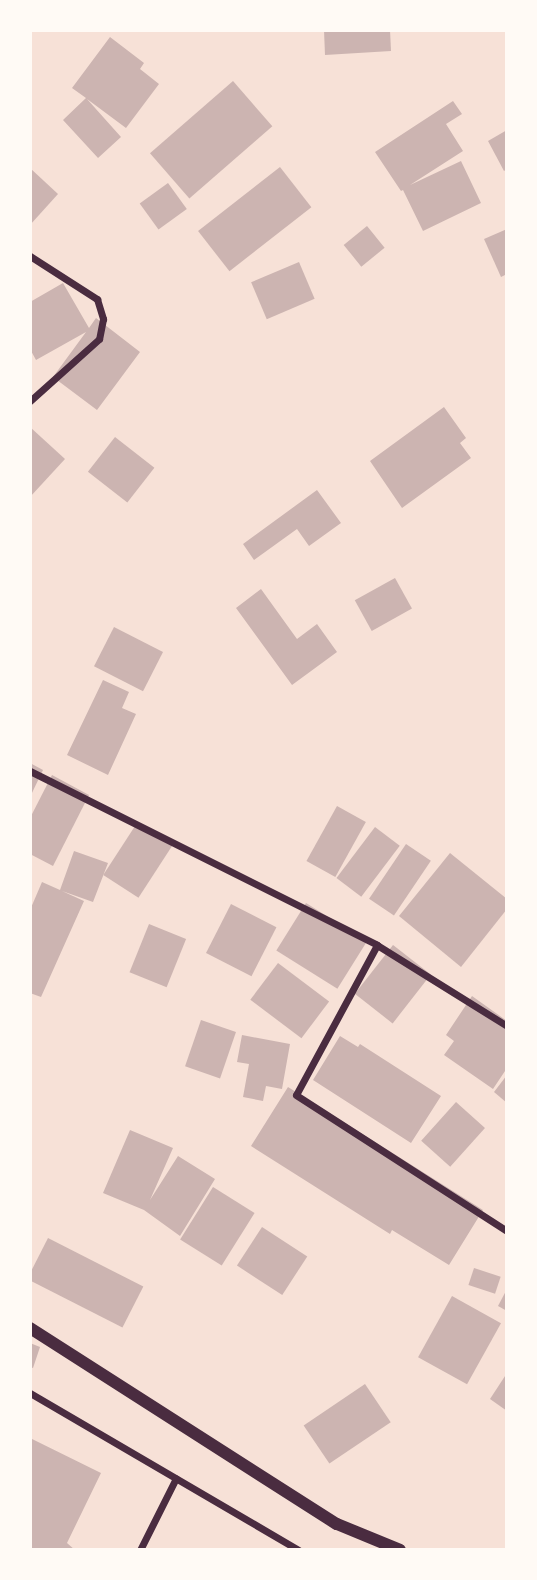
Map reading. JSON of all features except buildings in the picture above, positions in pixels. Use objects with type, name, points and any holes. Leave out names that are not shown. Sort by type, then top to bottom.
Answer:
[{"type":"street","points":[[30,256],[97,299],[103,319],[99,339],[30,401]]},
{"type":"street","points":[[30,771],[377,945],[507,1027]]},
{"type":"street","points":[[377,945],[296,1095],[507,1231]]},
{"type":"street","points":[[30,1328],[337,1524],[400,1550]]},
{"type":"street","points":[[30,1393],[299,1550]]},
{"type":"street","points":[[140,1550],[176,1478]]}]
